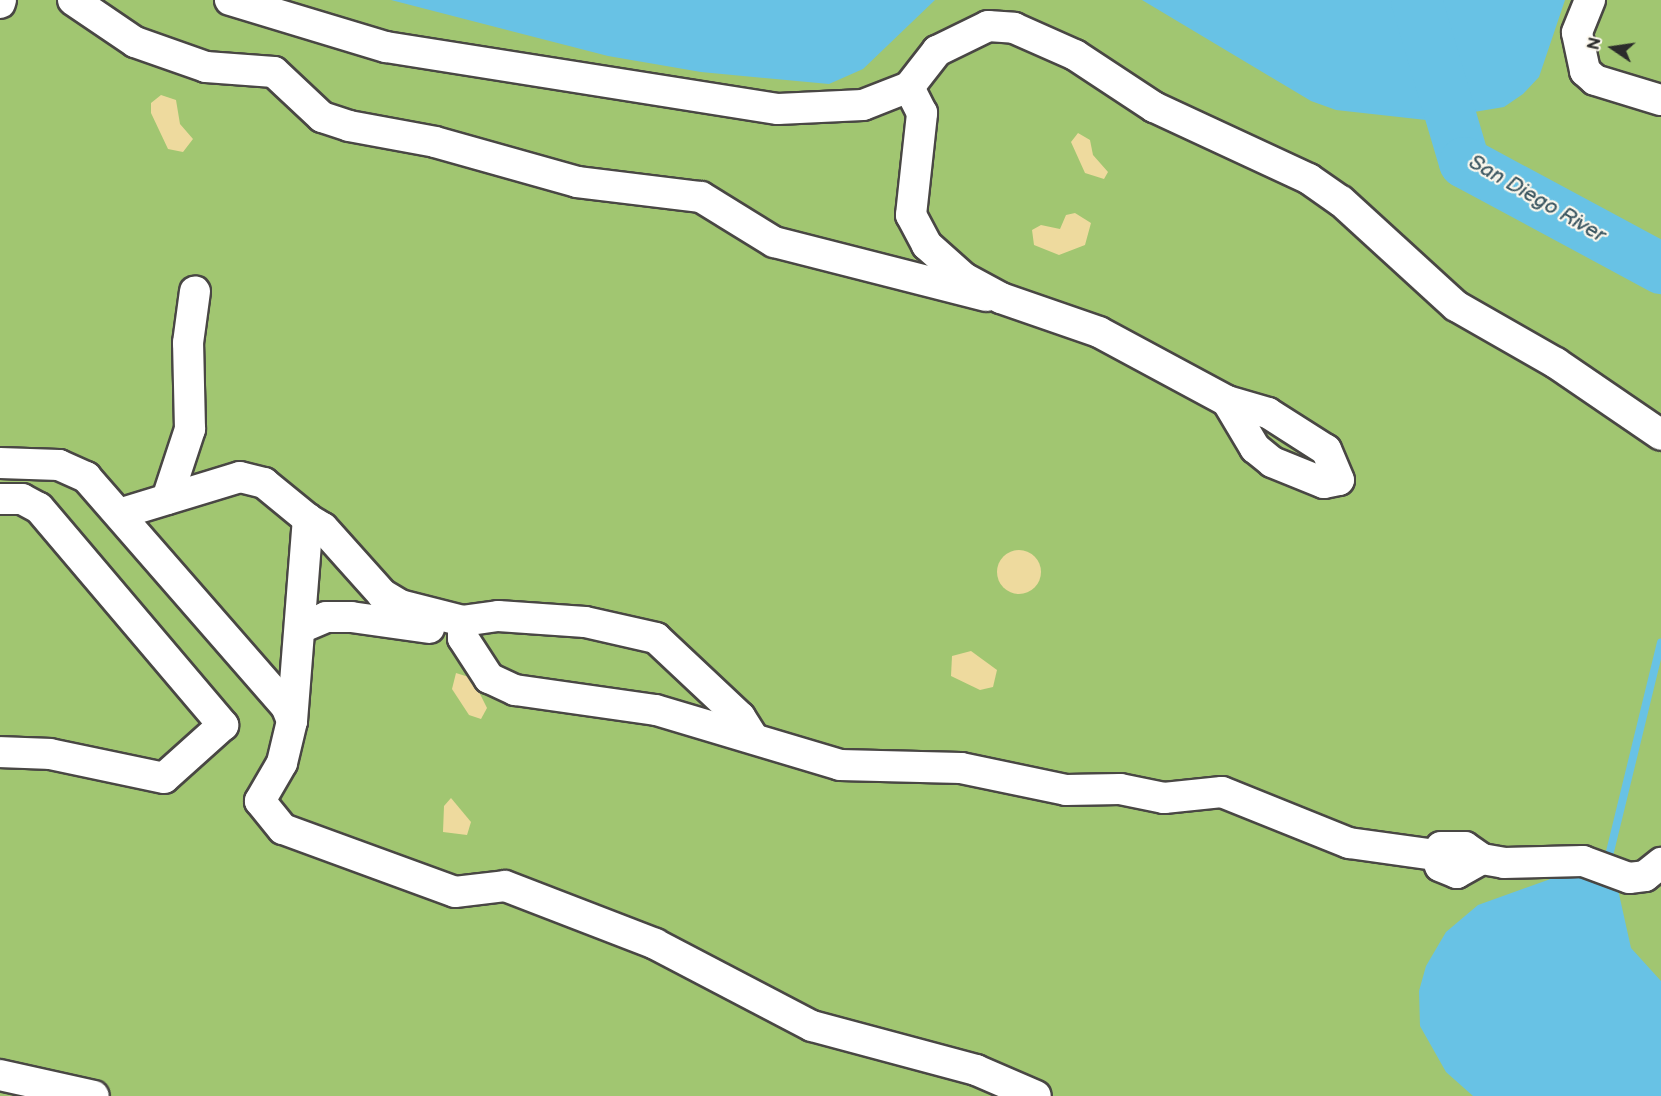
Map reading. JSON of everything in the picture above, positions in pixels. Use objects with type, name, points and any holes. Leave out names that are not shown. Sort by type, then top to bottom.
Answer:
[{"type":"lane","points":[[73,0],[135,42],[206,67],[274,72],[322,117],[349,126],[435,142],[577,182],[701,197],[774,242],[807,253],[959,293],[1001,298]]},
{"type":"lane","points":[[230,0],[386,47],[778,109],[863,105],[909,87],[937,51],[988,26],[1043,38],[1154,107],[1309,179],[1341,201],[1456,306],[1556,363],[1661,435]]},
{"type":"lane","points":[[1590,0],[1577,39],[1584,71],[1595,80],[1661,100]]},
{"type":"lane","points":[[909,87],[922,113],[911,207],[916,232],[964,278],[1001,298],[1099,332],[1227,401]]},
{"type":"lane","points":[[167,499],[190,429],[188,343],[195,291]]},
{"type":"lane","points":[[0,464],[59,465],[86,477],[122,513],[286,706],[292,721]]},
{"type":"lane","points":[[122,513],[240,477],[264,483],[308,519],[323,528],[382,594],[400,605],[463,625]]},
{"type":"lane","points":[[0,499],[22,499],[39,508],[223,725],[164,778],[50,754],[0,752]]},
{"type":"lane","points":[[308,519],[303,627],[292,721],[282,763],[260,801],[283,830],[455,891],[505,886],[655,944],[812,1026],[976,1070],[1036,1096]]},
{"type":"lane","points":[[303,627],[326,617],[463,625],[498,616],[585,622],[656,638],[733,710],[752,736]]},
{"type":"lane","points":[[463,625],[474,657],[500,686],[656,710],[752,736],[840,765],[961,768],[1066,790],[1120,789],[1164,798],[1222,792],[1349,843],[1436,855],[1441,846],[1465,847],[1482,859],[1583,861],[1629,878],[1645,876],[1661,863]]},
{"type":"lane","points":[[0,1075],[94,1096]]},
{"type":"green space","points":[[0,0],[1661,0],[1661,1096],[0,1096]]},
{"type":"sand","points":[[161,95],[176,100],[180,124],[193,139],[183,152],[168,149],[151,113],[151,103]]},
{"type":"sand","points":[[1078,133],[1090,140],[1093,155],[1108,172],[1104,179],[1085,173],[1071,142]]},
{"type":"sand","points":[[1075,213],[1091,223],[1085,245],[1059,255],[1034,245],[1032,230],[1041,225],[1060,229],[1066,215]]},
{"type":"sand","points":[[1019,550],[1034,557],[1041,572],[1034,587],[1019,594],[1004,587],[997,572],[1004,557]]},
{"type":"sand","points":[[971,651],[997,670],[993,687],[980,690],[951,676],[952,656]]},
{"type":"sand","points":[[456,673],[472,678],[487,708],[481,719],[469,715],[452,689]]},
{"type":"sand","points":[[451,798],[471,822],[467,835],[443,832],[444,806]]},
{"type":"water","points":[[391,0],[935,0],[863,69],[829,84],[701,72],[608,56]]},
{"type":"water","points":[[1142,0],[1565,0],[1539,77],[1523,94],[1504,107],[1426,120],[1336,110],[1311,101]]},
{"type":"water","points":[[1570,872],[1617,885],[1631,948],[1661,981],[1661,1096],[1473,1096],[1446,1072],[1420,1026],[1419,991],[1426,966],[1446,932],[1478,905]]},
{"type":"waterway","name":"San Diego River","points":[[1416,0],[1464,162],[1661,268]]},
{"type":"waterway","points":[[1607,864],[1661,643]]}]
